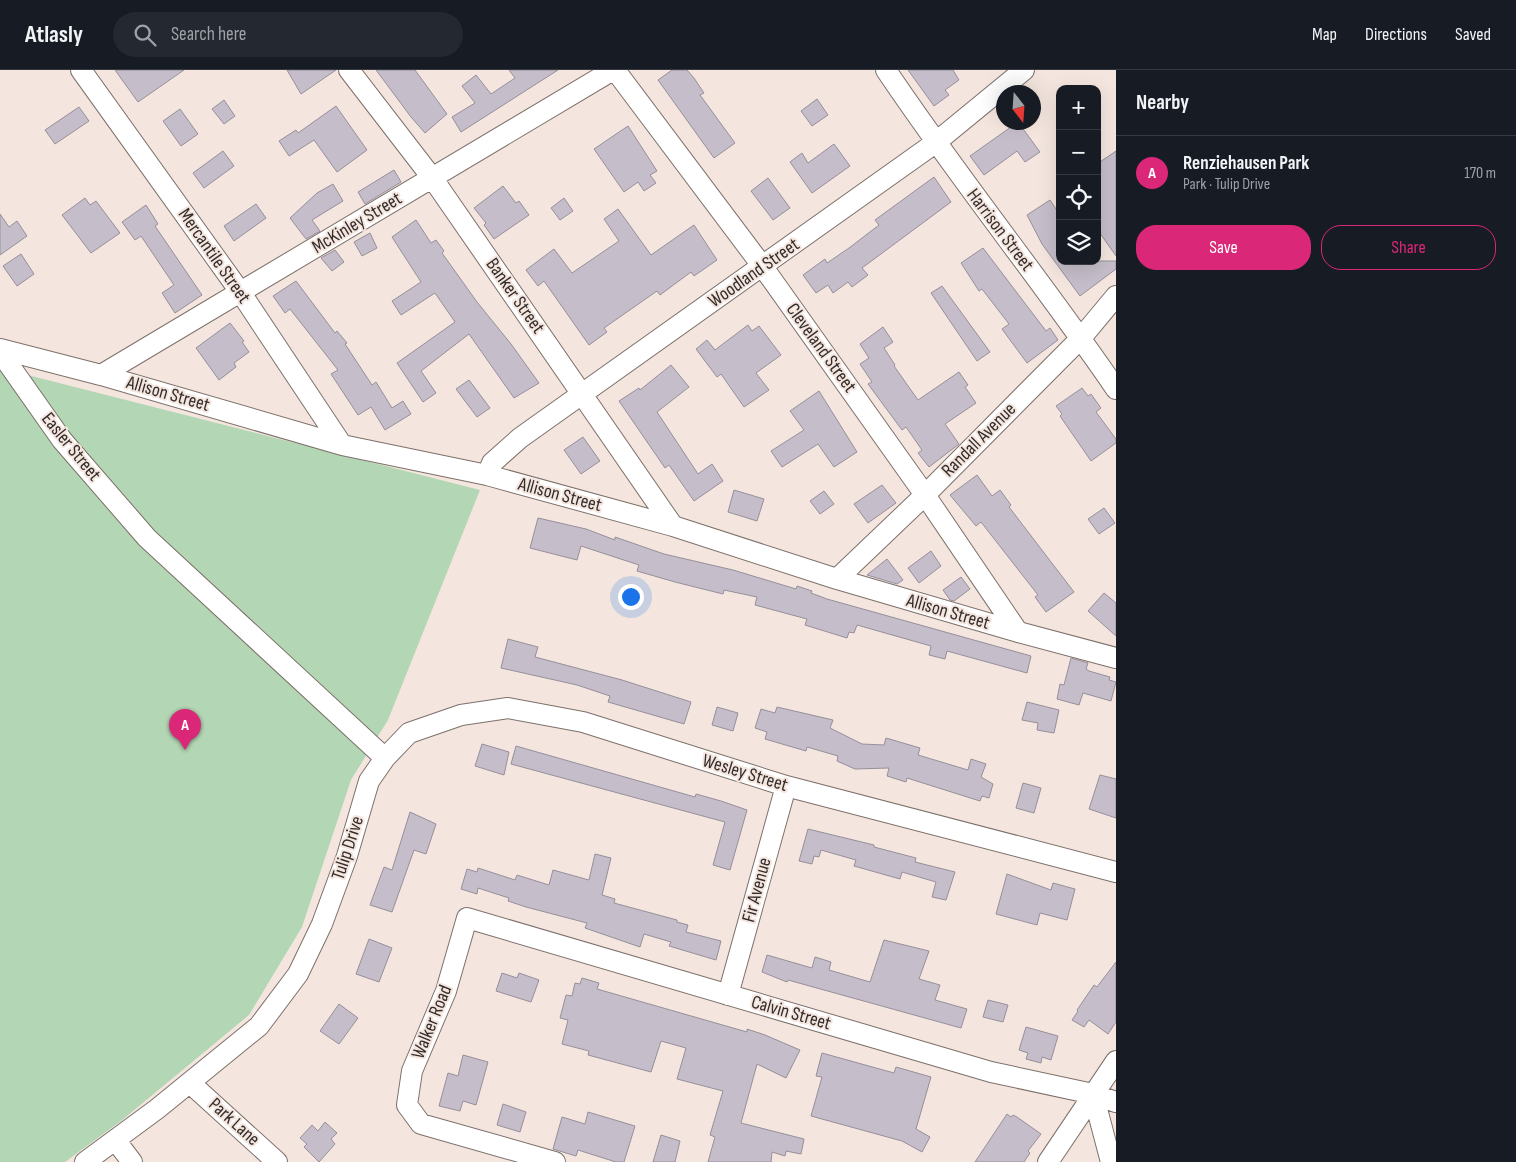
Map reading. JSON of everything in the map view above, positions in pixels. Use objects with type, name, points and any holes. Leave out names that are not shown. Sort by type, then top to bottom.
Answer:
[{"type":"street","name":"Mercantile Street","points":[[81,70],[241,293],[342,445]]},
{"type":"street","name":"Banker Street","points":[[350,70],[433,179],[673,526]]},
{"type":"street","name":"McKinley Street","points":[[101,375],[614,70]]},
{"type":"street","name":"Cleveland Street","points":[[614,70],[763,267],[925,495],[1018,632]]},
{"type":"street","name":"Harrison Street","points":[[886,70],[935,143],[1081,338],[1116,389]]},
{"type":"street","name":"Woodland Street","points":[[487,475],[492,463],[520,438],[935,143],[1024,70]]},
{"type":"street","name":"Randall Avenue","points":[[837,579],[925,495],[1081,338],[1116,296]]},
{"type":"street","name":"Allison Street","points":[[0,350],[101,375],[342,445],[487,475],[673,526],[837,579],[1018,632],[1116,658]]},
{"type":"street","name":"Easler Street","points":[[0,350],[62,440],[147,538],[385,758]]},
{"type":"street","name":"Wesley Street","points":[[385,758],[409,733],[416,730],[461,715],[508,708],[583,722],[786,786],[1116,872]]},
{"type":"street","name":"Tulip Drive","points":[[85,1162],[116,1141],[259,1026],[298,974],[322,924],[347,856],[369,781],[385,758]]},
{"type":"street","name":"Fir Avenue","points":[[728,995],[786,786]]},
{"type":"street","name":"Calvin Street","points":[[467,918],[990,1072],[1093,1094],[1116,1102]]},
{"type":"street","name":"Walker Road","points":[[467,918],[446,991],[412,1071],[407,1105],[421,1124],[556,1162]]},
{"type":"street","points":[[1048,1162],[1116,1060]]},
{"type":"street","name":"Park Lane","points":[[190,1083],[277,1162]]},
{"type":"street","points":[[1093,1094],[1110,1162]]},
{"type":"street","points":[[116,1141],[132,1162]]},
{"type":"green space","points":[[0,368],[480,490],[388,720],[351,780],[302,927],[249,1015],[121,1121],[65,1162],[0,1162]]},
{"type":"building","points":[[115,70],[184,70],[138,102]]},
{"type":"building","points":[[287,70],[336,70],[301,94]]},
{"type":"building","points":[[376,70],[415,70],[447,114],[425,133]]},
{"type":"building","points":[[509,70],[558,70],[461,132],[452,117],[475,103],[462,86],[476,75],[491,94],[515,78]]},
{"type":"building","points":[[672,70],[687,70],[694,78],[704,93],[700,95],[735,143],[714,158],[658,80]]},
{"type":"building","points":[[908,70],[953,70],[959,80],[945,90],[949,95],[934,106]]},
{"type":"building","points":[[817,99],[828,115],[812,126],[801,111]]},
{"type":"building","points":[[224,100],[235,116],[224,124],[212,109]]},
{"type":"building","points":[[336,106],[367,150],[337,172],[314,140],[289,156],[279,141],[296,130],[298,133]]},
{"type":"building","points":[[79,107],[89,121],[55,144],[45,130]]},
{"type":"building","points":[[180,109],[198,134],[181,146],[163,121]]},
{"type":"building","points":[[628,126],[657,171],[650,175],[656,183],[644,191],[638,182],[624,192],[594,149]]},
{"type":"building","points":[[1007,130],[1024,130],[1040,152],[1025,162],[1017,151],[984,175],[970,156]]},
{"type":"building","points":[[834,144],[850,166],[812,193],[790,162],[802,153],[808,163]]},
{"type":"building","points":[[223,151],[234,166],[204,188],[193,173]]},
{"type":"building","points":[[1116,151],[1116,256],[1101,235],[1101,161]]},
{"type":"building","points":[[394,170],[401,182],[365,204],[358,192]]},
{"type":"building","points":[[934,177],[951,202],[862,268],[868,275],[852,287],[848,282],[833,293],[828,285],[816,293],[803,275],[825,259],[827,263],[849,248],[879,225],[875,220]]},
{"type":"building","points":[[768,178],[790,208],[773,220],[751,191]]},
{"type":"building","points":[[333,184],[343,201],[312,220],[320,231],[306,239],[290,218],[317,193]]},
{"type":"building","points":[[503,186],[516,203],[519,201],[529,215],[494,239],[484,225],[486,223],[474,208]]},
{"type":"building","points":[[85,198],[90,205],[96,201],[120,233],[91,253],[62,215]]},
{"type":"building","points":[[564,198],[573,211],[560,220],[551,208]]},
{"type":"building","points":[[1050,200],[1056,209],[1056,263],[1042,244],[1027,215]]},
{"type":"building","points":[[256,204],[266,218],[234,241],[224,226]]},
{"type":"building","points":[[146,205],[158,224],[155,226],[202,295],[175,313],[162,293],[174,285],[141,236],[135,240],[122,222]]},
{"type":"building","points":[[618,209],[651,255],[694,225],[717,260],[694,276],[691,272],[660,295],[657,291],[604,328],[607,332],[589,345],[544,281],[538,286],[526,270],[554,249],[572,273],[619,241],[604,219]]},
{"type":"building","points":[[0,214],[9,227],[17,221],[27,236],[0,255]]},
{"type":"building","points":[[416,220],[431,243],[436,240],[444,251],[442,253],[477,302],[539,383],[514,398],[469,334],[421,371],[436,393],[423,402],[397,363],[455,322],[435,293],[401,315],[392,301],[421,282],[392,237]]},
{"type":"building","points":[[370,233],[377,248],[362,256],[354,242]]},
{"type":"building","points":[[983,248],[1046,331],[1050,328],[1058,340],[1027,363],[1002,329],[1009,324],[982,289],[979,291],[961,263]]},
{"type":"building","points":[[335,250],[344,262],[332,271],[321,258]]},
{"type":"building","points":[[21,254],[34,274],[17,286],[3,266]]},
{"type":"building","points":[[1101,261],[1116,261],[1116,269],[1080,296],[1057,265],[1101,265]]},
{"type":"building","points":[[296,281],[335,333],[337,331],[347,343],[345,344],[372,385],[376,382],[392,408],[403,401],[411,414],[385,430],[371,407],[358,415],[331,374],[338,370],[290,309],[285,313],[273,296]]},
{"type":"building","points":[[942,286],[990,352],[977,361],[931,293]]},
{"type":"building","points":[[230,323],[244,341],[242,342],[249,352],[234,363],[236,367],[219,380],[196,348]]},
{"type":"building","points":[[748,325],[752,331],[759,326],[781,355],[756,373],[769,390],[744,407],[721,374],[717,377],[696,349],[707,340],[715,350]]},
{"type":"building","points":[[883,327],[893,342],[884,348],[918,400],[959,372],[968,385],[965,387],[976,403],[945,424],[959,444],[929,467],[918,453],[922,450],[906,427],[902,430],[868,384],[872,382],[860,364],[869,358],[860,344]]},
{"type":"building","points":[[671,365],[689,387],[657,412],[698,474],[712,464],[723,481],[694,501],[669,465],[665,468],[619,401],[639,388],[640,390]]},
{"type":"building","points":[[469,380],[490,408],[477,417],[456,389]]},
{"type":"building","points":[[1082,388],[1088,396],[1091,394],[1101,408],[1096,412],[1116,439],[1116,443],[1091,461],[1060,416],[1062,414],[1056,406]]},
{"type":"building","points":[[819,391],[857,452],[834,467],[818,444],[782,467],[771,451],[804,430],[790,411]]},
{"type":"building","points":[[583,437],[600,461],[581,474],[564,450]]},
{"type":"building","points":[[977,475],[992,496],[1000,490],[1011,505],[1009,507],[1074,592],[1046,612],[1035,597],[1038,595],[981,522],[976,526],[950,495]]},
{"type":"building","points":[[882,485],[896,503],[868,523],[854,504]]},
{"type":"building","points":[[734,490],[764,499],[757,521],[728,512]]},
{"type":"building","points":[[824,491],[834,504],[820,514],[810,501]]},
{"type":"building","points":[[1104,508],[1115,523],[1099,534],[1088,519]]},
{"type":"building","points":[[538,518],[586,529],[615,540],[615,537],[664,554],[733,570],[796,589],[797,586],[827,599],[1031,656],[1027,673],[947,651],[945,659],[929,655],[931,646],[857,625],[854,633],[849,632],[847,638],[805,625],[807,619],[755,605],[757,597],[724,590],[723,594],[637,571],[639,565],[581,546],[577,560],[530,548]]},
{"type":"building","points":[[931,551],[941,566],[919,583],[908,568]]},
{"type":"building","points":[[887,559],[903,580],[897,584],[867,575]]},
{"type":"building","points":[[961,577],[970,589],[954,601],[950,600],[943,590]]},
{"type":"building","points":[[1104,593],[1116,603],[1116,636],[1088,611]]},
{"type":"building","points":[[508,639],[538,647],[535,657],[622,680],[691,702],[684,724],[608,702],[610,696],[577,685],[501,668]]},
{"type":"building","points":[[1071,658],[1088,663],[1086,669],[1110,677],[1109,680],[1116,682],[1111,701],[1083,693],[1079,705],[1057,699],[1060,684],[1064,685]]},
{"type":"building","points":[[1027,702],[1059,710],[1054,733],[1037,730],[1038,723],[1022,720]]},
{"type":"building","points":[[717,707],[738,713],[733,731],[712,725]]},
{"type":"building","points":[[777,707],[833,720],[830,728],[862,744],[884,745],[886,738],[920,748],[918,755],[968,770],[971,759],[986,764],[981,777],[993,784],[989,798],[982,796],[980,801],[907,778],[906,782],[887,776],[889,768],[855,769],[837,761],[838,756],[807,747],[806,751],[765,739],[767,732],[755,728],[761,709],[775,713]]},
{"type":"building","points":[[482,744],[509,752],[504,775],[475,766]]},
{"type":"building","points":[[516,746],[695,797],[696,794],[747,810],[730,870],[713,865],[725,822],[511,764]]},
{"type":"building","points":[[1100,775],[1116,779],[1116,818],[1089,809]]},
{"type":"building","points":[[1023,783],[1041,788],[1034,813],[1016,808]]},
{"type":"building","points":[[410,812],[436,824],[426,854],[414,850],[392,912],[370,905],[384,867],[392,870]]},
{"type":"building","points":[[808,829],[874,845],[874,847],[916,858],[915,862],[955,872],[946,900],[932,897],[936,882],[902,872],[900,879],[854,866],[856,860],[821,850],[819,857],[814,856],[812,864],[799,861]]},
{"type":"building","points":[[595,854],[611,858],[602,895],[615,899],[614,903],[677,920],[677,922],[688,925],[686,932],[721,941],[716,960],[669,946],[671,942],[644,934],[640,947],[585,928],[587,923],[526,907],[508,901],[509,898],[478,888],[477,894],[461,889],[467,869],[477,872],[478,868],[515,880],[517,875],[549,885],[553,870],[589,880]]},
{"type":"building","points":[[1007,874],[1051,890],[1053,883],[1075,889],[1067,920],[1040,913],[1037,925],[996,914]]},
{"type":"building","points":[[369,939],[392,948],[379,982],[356,974]]},
{"type":"building","points":[[884,940],[929,951],[919,979],[940,985],[935,1000],[967,1009],[961,1028],[788,980],[787,982],[762,972],[767,955],[812,968],[815,957],[831,962],[829,970],[870,982]]},
{"type":"building","points":[[1116,962],[1116,1022],[1108,1034],[1089,1020],[1084,1027],[1072,1020],[1094,985],[1097,987]]},
{"type":"building","points":[[502,973],[517,978],[519,973],[539,980],[531,1002],[496,991]]},
{"type":"building","points":[[582,978],[599,983],[597,989],[747,1032],[747,1029],[800,1050],[786,1078],[757,1064],[741,1123],[804,1139],[801,1154],[786,1151],[785,1156],[772,1152],[771,1162],[708,1162],[715,1137],[710,1135],[723,1091],[677,1079],[686,1048],[661,1041],[651,1072],[588,1055],[589,1051],[562,1044],[568,1020],[560,1018],[566,995],[572,996],[575,983],[580,984]]},
{"type":"building","points":[[988,1000],[1008,1005],[1003,1022],[983,1017]]},
{"type":"building","points":[[339,1004],[358,1018],[339,1044],[320,1031]]},
{"type":"building","points":[[1026,1027],[1058,1036],[1051,1060],[1042,1057],[1041,1063],[1026,1059],[1028,1053],[1019,1050]]},
{"type":"building","points":[[822,1053],[894,1073],[896,1067],[931,1077],[916,1129],[930,1137],[922,1152],[902,1141],[811,1116],[822,1077],[816,1076]]},
{"type":"building","points":[[463,1055],[488,1062],[476,1105],[463,1101],[460,1111],[439,1106],[448,1073],[458,1076]]},
{"type":"building","points":[[503,1104],[526,1112],[520,1132],[497,1125]]},
{"type":"building","points":[[588,1112],[635,1126],[624,1162],[616,1162],[578,1150],[576,1156],[553,1149],[562,1117],[585,1124]]},
{"type":"building","points":[[1007,1114],[1011,1117],[1013,1115],[1017,1117],[1041,1134],[1028,1151],[1030,1153],[1024,1162],[975,1162]]},
{"type":"building","points":[[325,1122],[337,1133],[331,1139],[335,1144],[319,1162],[304,1147],[307,1144],[300,1138],[312,1125],[318,1131]]},
{"type":"building","points":[[661,1135],[680,1141],[675,1162],[653,1162]]},
{"type":"place","name":"Renziehausen Park","points":[[185,750]]}]
